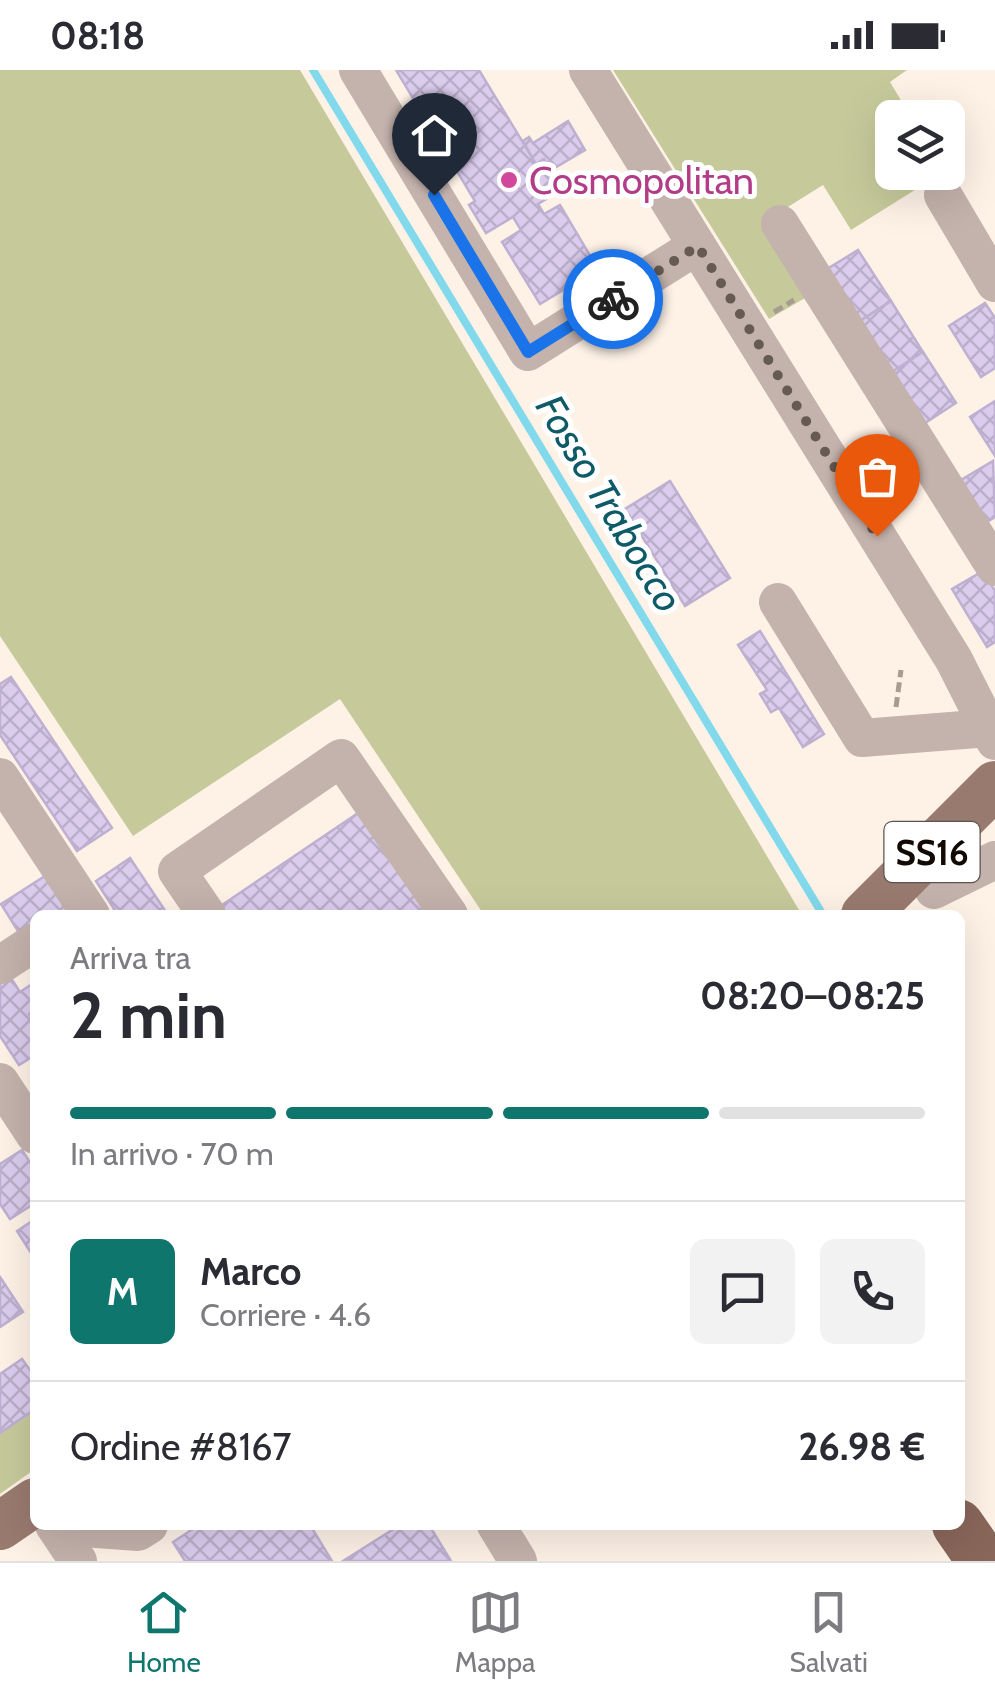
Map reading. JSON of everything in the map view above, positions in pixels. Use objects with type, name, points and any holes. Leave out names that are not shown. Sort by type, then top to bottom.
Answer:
[{"type":"main road","name":"SS16","points":[[870,910],[995,785]]},
{"type":"main road","name":"SS16","points":[[920,902],[966,860],[995,811]]},
{"type":"main road","points":[[0,1526],[30,1521]]},
{"type":"street","points":[[358,70],[528,352],[698,246]]},
{"type":"street","points":[[588,70],[954,660],[992,735],[862,738],[778,602]]},
{"type":"street","points":[[943,195],[995,282]]},
{"type":"street","points":[[780,224],[995,567]]},
{"type":"street","points":[[204,910],[177,872],[341,758],[446,910]]},
{"type":"street","points":[[0,777],[88,910]]},
{"type":"street","points":[[920,902],[995,860]]},
{"type":"street","points":[[0,964],[30,945]]},
{"type":"street","points":[[0,1082],[30,1127]]},
{"type":"street","points":[[56,1530],[78,1561]]},
{"type":"street","points":[[105,1530],[147,1539]]},
{"type":"street","points":[[499,1530],[518,1561]]},
{"type":"green space","points":[[0,70],[300,70],[799,910],[481,910],[340,699],[133,836],[0,636]]},
{"type":"green space","points":[[613,70],[907,70],[890,82],[901,100],[875,100],[875,190],[915,190],[851,230],[823,185],[767,220],[812,294],[769,319]]},
{"type":"green space","points":[[30,1412],[30,1473],[0,1494],[0,1433]]},
{"type":"building","name":"Cosmopolitan","points":[[396,70],[479,70],[536,164],[544,159],[563,189],[538,204],[544,214],[560,205],[598,269],[540,304],[502,242],[521,230],[513,217],[486,233],[469,205],[475,201]]},
{"type":"building","points":[[568,121],[585,150],[551,170],[544,159],[536,164],[523,141],[529,137],[533,143]]},
{"type":"building","points":[[858,250],[891,301],[857,323],[824,271]]},
{"type":"building","points":[[891,301],[923,352],[889,374],[857,323]]},
{"type":"building","points":[[985,303],[995,318],[995,368],[981,377],[949,326]]},
{"type":"building","points":[[923,352],[956,403],[922,425],[889,374]]},
{"type":"building","points":[[995,401],[995,456],[970,417]]},
{"type":"building","points":[[993,461],[995,517],[987,522],[961,480]]},
{"type":"building","points":[[670,481],[730,578],[685,606],[625,509]]},
{"type":"building","points":[[983,571],[995,591],[995,642],[987,647],[952,589]]},
{"type":"building","points":[[760,631],[824,734],[803,747],[779,708],[771,712],[760,694],[767,690],[738,645]]},
{"type":"building","points":[[11,677],[112,828],[77,851],[0,735],[0,684]]},
{"type":"building","points":[[364,809],[433,910],[221,910],[219,907]]},
{"type":"building","points":[[130,858],[165,910],[115,910],[96,881]]},
{"type":"building","points":[[45,876],[67,910],[30,910],[30,934],[23,939],[1,904]]},
{"type":"building","points":[[7,972],[20,992],[30,985],[30,1058],[19,1065],[0,1036],[0,976]]},
{"type":"building","points":[[22,1150],[30,1162],[30,1206],[10,1219],[0,1204],[0,1164]]},
{"type":"building","points":[[30,1222],[30,1251],[17,1231]]},
{"type":"building","points":[[0,1277],[23,1312],[0,1327]]},
{"type":"building","points":[[22,1359],[30,1370],[30,1412],[0,1433],[0,1374]]},
{"type":"building","points":[[191,1530],[313,1530],[332,1561],[185,1561],[173,1542]]},
{"type":"building","points":[[392,1530],[432,1530],[451,1561],[343,1561]]},
{"type":"waterway","name":"Fosso Trabocco","points":[[313,70],[820,910]]},
{"type":"way so far","points":[[613,299],[698,246],[877,536]]},
{"type":"place","name":"Cosmopolitan","points":[[509,180]]},
{"type":"route","points":[[434,195],[528,352],[613,299]]}]
